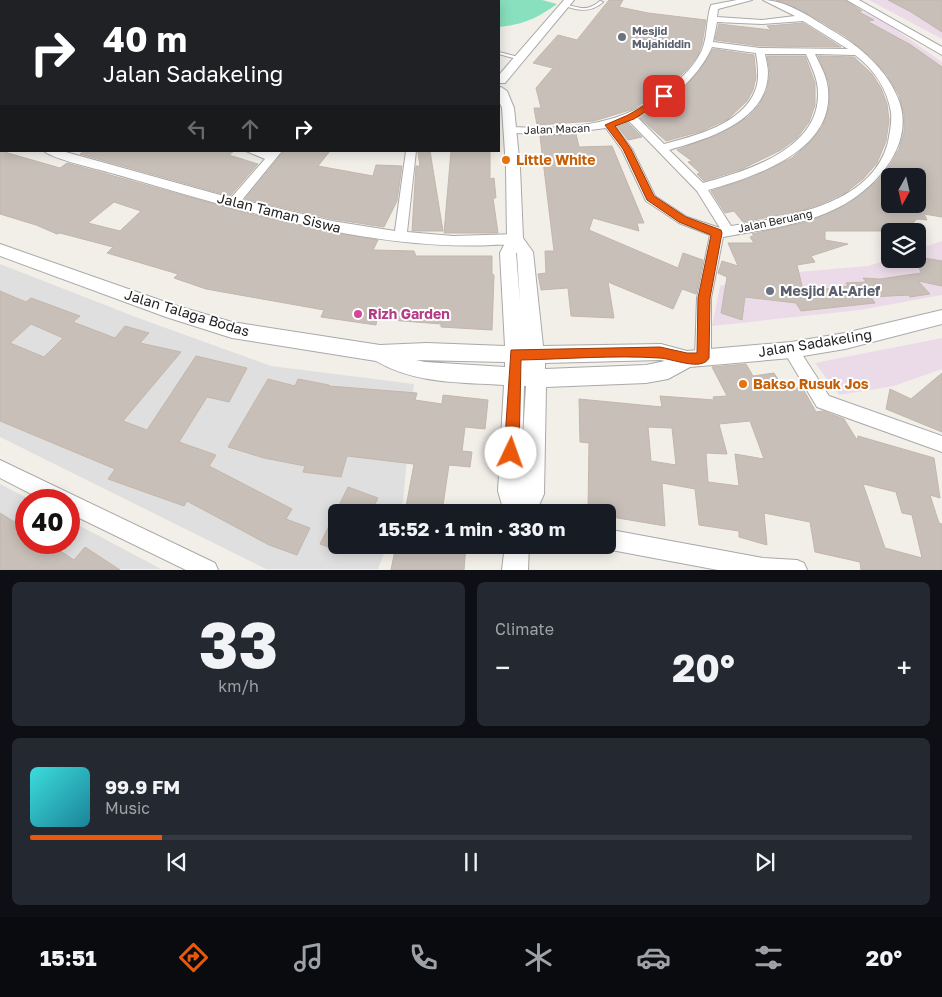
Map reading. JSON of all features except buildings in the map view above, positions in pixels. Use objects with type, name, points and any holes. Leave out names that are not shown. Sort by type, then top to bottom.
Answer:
[{"type":"street","points":[[748,0],[716,6],[713,19],[762,22],[806,18]]},
{"type":"street","name":"Jalan Beruang","points":[[720,236],[808,216],[830,207],[864,186],[886,162],[896,139],[895,107],[885,81],[858,52],[836,36],[806,18],[767,0]]},
{"type":"street","points":[[852,0],[903,27],[942,52]]},
{"type":"street","points":[[528,504],[532,494],[526,378],[515,354],[508,252],[515,239],[511,130],[508,108],[500,86],[520,58],[567,3]]},
{"type":"street","name":"Jalan Macan","points":[[511,130],[566,131],[609,125],[631,117],[674,90],[698,64],[708,44],[713,19]]},
{"type":"street","points":[[708,44],[760,51],[858,52]]},
{"type":"street","points":[[662,148],[704,136],[722,128],[742,114],[756,99],[764,83],[764,67],[760,51]]},
{"type":"street","points":[[701,188],[736,179],[766,168],[790,153],[807,138],[819,121],[824,103],[824,86],[819,69],[810,53]]},
{"type":"street","points":[[631,117],[701,188],[720,236],[704,298],[695,358]]},
{"type":"street","points":[[609,125],[627,149],[650,198],[683,220],[720,236]]},
{"type":"street","name":"Jalan Taman Siswa","points":[[52,152],[153,182],[350,230],[400,238],[480,242],[515,239]]},
{"type":"street","points":[[259,152],[274,154]]},
{"type":"street","points":[[400,238],[412,152]]},
{"type":"street","points":[[234,202],[274,154]]},
{"type":"street","points":[[514,504],[510,491],[526,378],[535,355],[525,252],[515,239]]},
{"type":"street","name":"Jalan Talaga Bodas","points":[[0,250],[172,312],[232,330],[380,353],[427,351],[535,355]]},
{"type":"street","name":"Jalan Sadakeling","points":[[535,355],[660,352],[695,358],[791,350],[845,341],[942,317]]},
{"type":"street","points":[[791,350],[823,402],[942,444]]},
{"type":"street","name":"Jalan Talaga Bodas","points":[[380,353],[398,363],[425,371],[526,378]]},
{"type":"street","name":"Jalan Sadakeling","points":[[526,378],[646,374],[668,370],[695,358]]},
{"type":"street","points":[[0,468],[41,489]]},
{"type":"street","points":[[80,508],[208,570]]},
{"type":"street","points":[[616,541],[763,569],[797,570]]},
{"type":"street","points":[[515,570],[516,554]]},
{"type":"lane","points":[[567,3],[588,10],[593,9],[601,2]]},
{"type":"lane","points":[[500,53],[520,58]]},
{"type":"shaded area","points":[[869,0],[923,0],[942,9],[942,39]]},
{"type":"shaded area","points":[[847,3],[885,22],[942,62],[942,102]]},
{"type":"shaded area","points":[[942,241],[942,295],[860,310],[712,326],[720,286],[763,275],[868,266],[881,262],[881,268],[926,268],[926,246]]},
{"type":"shaded area","points":[[0,264],[141,319],[271,366],[414,384],[402,504],[328,504],[328,554],[384,554],[378,569],[266,569],[0,437]]},
{"type":"shaded area","points":[[942,338],[942,369],[894,386],[839,395],[815,363]]},
{"type":"shaded area","points":[[0,484],[15,492],[15,554],[80,554],[80,526],[161,569],[0,569]]},
{"type":"green space","points":[[500,0],[542,0],[557,4],[530,20],[515,25],[500,27]]},
{"type":"place","name":"Mesjid Mujahiddin","points":[[622,37]]},
{"type":"place","name":"Little White","points":[[506,160]]},
{"type":"place","name":"Mesjid Al-Arief","points":[[770,291]]},
{"type":"place","name":"Rizh Garden","points":[[358,314]]},
{"type":"place","name":"Bakso Rusuk Jos","points":[[743,384]]},
{"type":"route","points":[[511,453],[515,354],[660,352],[687,359],[703,358],[704,298],[717,233],[683,220],[650,198],[627,149],[609,125],[631,117],[664,96]]}]
